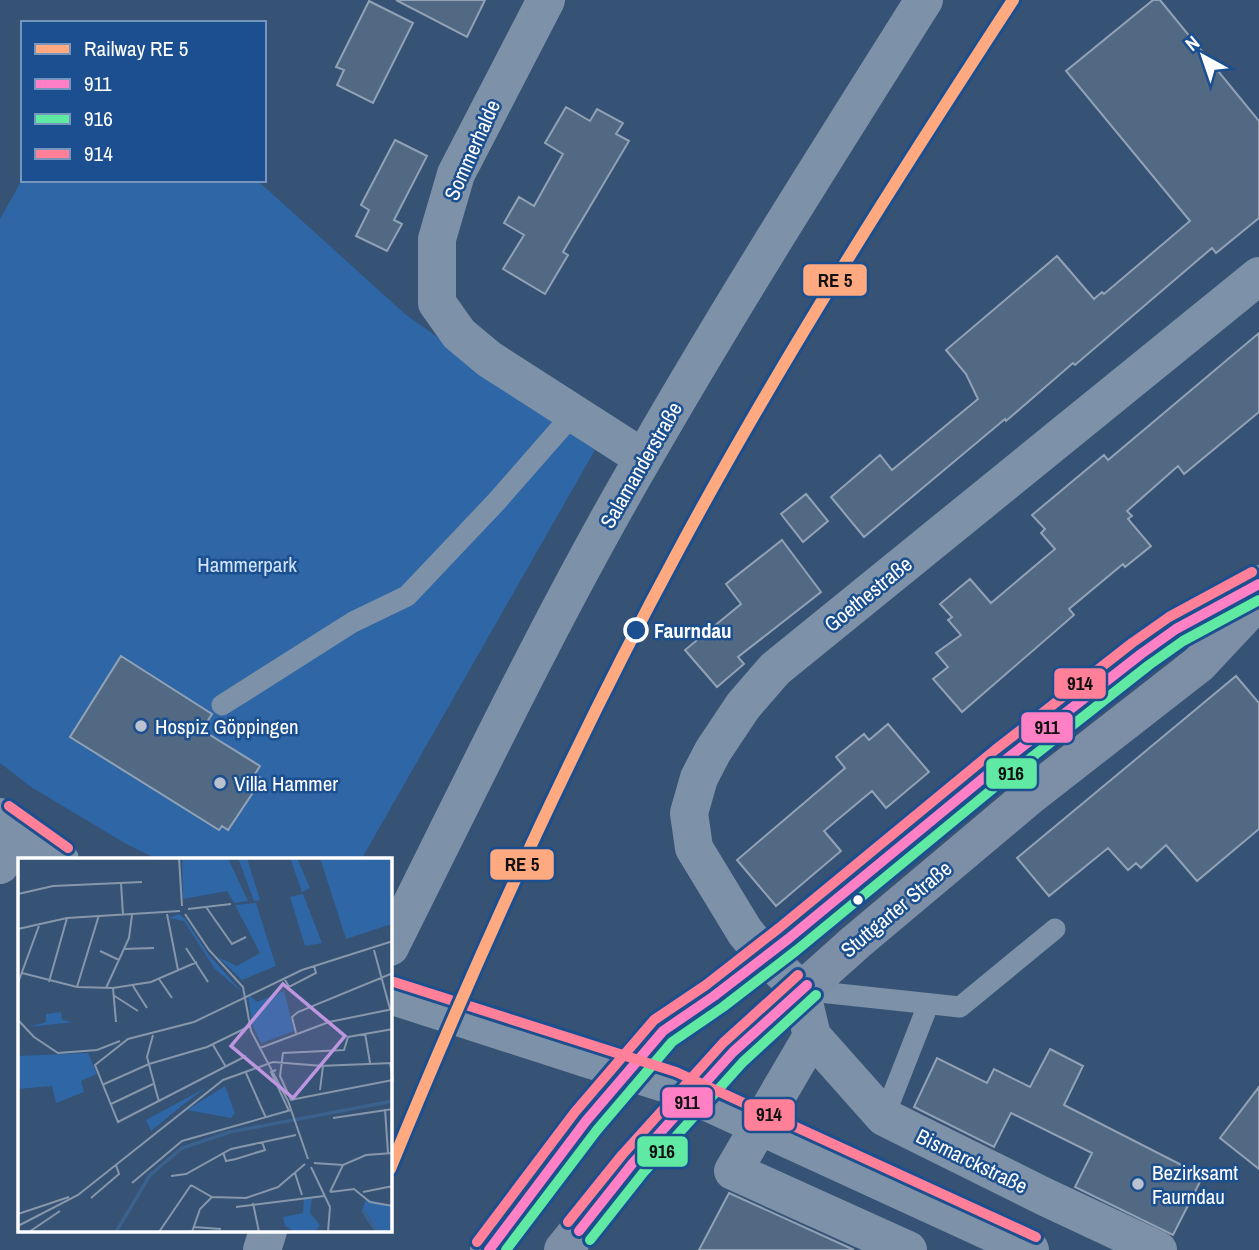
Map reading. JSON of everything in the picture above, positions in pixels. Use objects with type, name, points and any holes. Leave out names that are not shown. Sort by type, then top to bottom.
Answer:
[{"type":"main road","points":[[489,1250],[586,1121],[663,1031],[765,956],[1004,761],[1141,654],[1176,629],[1259,584]]},
{"type":"main road","name":"Stuttgarter Straße","points":[[563,1250],[632,1164],[733,1052],[801,990],[1031,795],[1199,664],[1259,600]]},
{"type":"street","name":"Sommerhalde","points":[[546,0],[456,174],[436,239],[437,303],[458,334],[489,359],[643,458]]},
{"type":"street","name":"Salamanderstraße","points":[[392,943],[524,680],[643,458],[807,185],[925,0]]},
{"type":"street","name":"Goethestraße","points":[[801,990],[751,940],[694,848],[689,813],[699,778],[713,751],[743,706],[775,669],[1259,276]]},
{"type":"street","points":[[7,839],[55,858]]},
{"type":"street","name":"Bismarckstraße","points":[[801,990],[812,1036],[884,1117],[1158,1250]]},
{"type":"street","points":[[392,996],[670,1085],[1030,1250]]},
{"type":"street","points":[[812,1036],[733,1171],[908,1250]]},
{"type":"street","points":[[262,1250],[268,1232]]},
{"type":"lane","points":[[222,705],[353,622],[407,596],[497,502],[574,413]]},
{"type":"lane","points":[[801,990],[960,1007],[1055,929]]},
{"type":"lane","points":[[884,1117],[929,1005]]},
{"type":"green space","name":"Hammerpark","points":[[21,182],[259,182],[405,314],[595,450],[362,858],[155,858],[31,787],[0,763],[0,219]]},
{"type":"building","points":[[396,0],[485,0],[467,37]]},
{"type":"building","points":[[1153,0],[1160,0],[1259,121],[1259,218],[1216,253],[1212,248],[1075,365],[1073,363],[864,537],[831,497],[880,455],[892,470],[978,399],[966,374],[946,350],[1057,256],[1094,299],[1102,292],[1104,294],[1190,221],[1066,71]]},
{"type":"building","points":[[369,1],[413,23],[373,103],[337,85],[344,70],[336,67]]},
{"type":"building","points":[[566,107],[590,121],[597,109],[623,123],[616,134],[629,141],[563,252],[568,255],[545,294],[503,269],[524,235],[504,223],[519,197],[534,206],[563,154],[545,143]]},
{"type":"building","points":[[395,140],[427,156],[394,220],[402,224],[387,251],[356,236],[369,210],[361,205]]},
{"type":"building","points":[[1259,333],[1259,412],[1184,474],[1178,466],[1127,511],[1132,516],[1128,519],[1151,546],[1125,567],[1123,564],[1069,609],[1074,615],[962,712],[933,679],[948,667],[936,653],[961,635],[948,620],[952,617],[940,604],[970,579],[991,603],[1055,549],[1041,533],[1045,529],[1032,515],[1104,455],[1108,460]]},
{"type":"building","points":[[806,494],[828,521],[803,542],[781,514]]},
{"type":"building","points":[[782,540],[821,592],[738,657],[744,664],[717,687],[685,650],[741,604],[726,584]]},
{"type":"building","name":"Hospiz Göppingen","points":[[121,656],[212,714],[202,730],[260,766],[255,774],[262,779],[228,830],[222,826],[219,830],[70,737]]},
{"type":"building","points":[[1236,676],[1259,703],[1259,829],[1197,881],[1166,845],[1141,868],[1136,863],[1128,870],[1108,848],[1049,896],[1017,858]]},
{"type":"building","points":[[888,724],[929,772],[886,808],[872,791],[824,831],[841,851],[776,906],[737,860],[845,768],[836,757],[864,734],[869,740]]},
{"type":"building","points":[[1050,1049],[1083,1066],[1064,1105],[1203,1176],[1173,1235],[1075,1187],[1092,1153],[1011,1113],[994,1147],[914,1107],[937,1058],[987,1083],[994,1069],[1030,1087]]},
{"type":"building","points":[[1259,1087],[1259,1169],[1220,1138]]},
{"type":"building","points":[[729,1193],[850,1248],[854,1250],[699,1250]]},
{"type":"transit line","points":[[392,1164],[525,857],[561,780],[677,553],[756,412],[839,273],[1013,0]]},
{"type":"transit line","name":"914","points":[[477,1242],[575,1112],[654,1020],[706,985],[779,928],[995,750],[1132,643],[1169,617],[1252,572]]},
{"type":"transit line","name":"911","points":[[489,1250],[586,1121],[663,1031],[788,939],[1004,761],[1141,654],[1176,629],[1259,584]]},
{"type":"transit line","name":"916","points":[[506,1250],[597,1130],[672,1042],[797,950],[1013,772],[1149,665],[1183,641],[1259,600]]},
{"type":"transit line","name":"914","points":[[9,806],[68,848]]},
{"type":"transit line","name":"914","points":[[568,1222],[622,1155],[723,1043],[798,975]]},
{"type":"transit line","name":"914","points":[[394,982],[676,1072],[1036,1237]]},
{"type":"transit line","name":"911","points":[[579,1231],[632,1164],[733,1052],[807,985]]},
{"type":"transit line","name":"916","points":[[590,1240],[643,1173],[743,1062],[816,995]]},
{"type":"place","name":"Faurndau","points":[[636,630]]},
{"type":"place","name":"Hospiz Göppingen","points":[[141,726]]},
{"type":"place","name":"Villa Hammer","points":[[220,783]]},
{"type":"place","name":"Bezirksamt Faurndau","points":[[1138,1184]]}]
